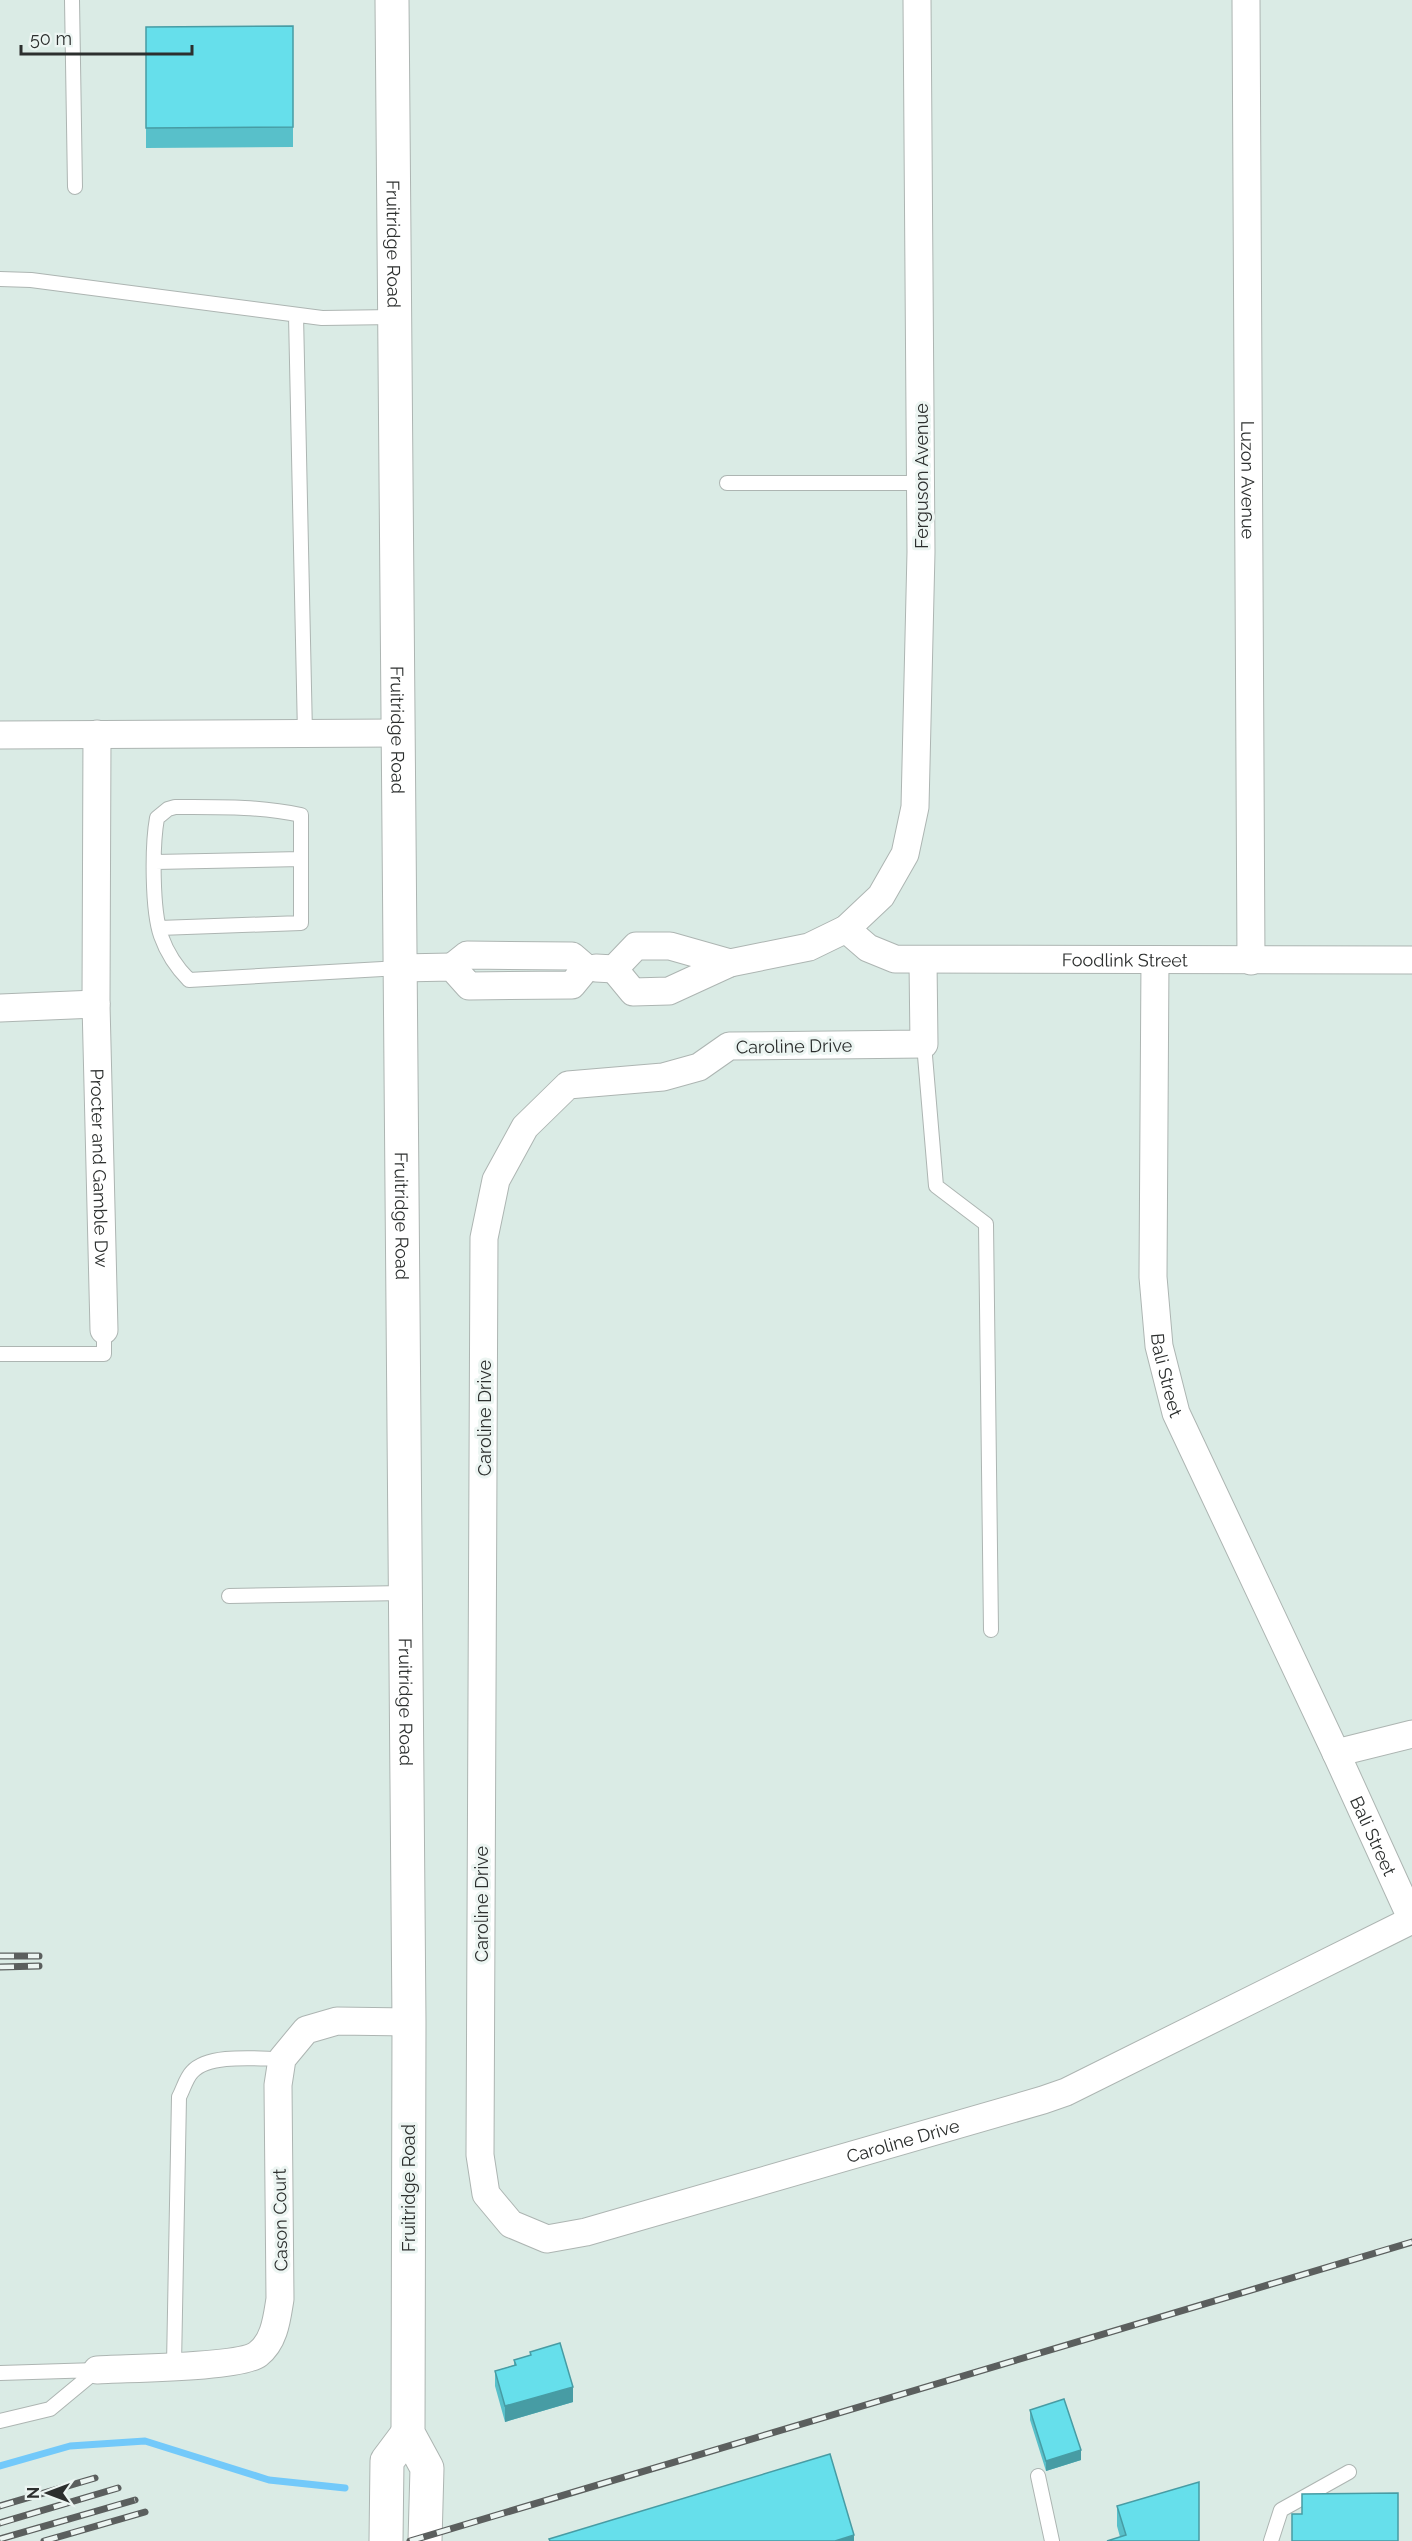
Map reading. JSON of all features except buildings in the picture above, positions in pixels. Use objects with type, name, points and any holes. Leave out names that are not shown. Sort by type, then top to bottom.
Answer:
[{"type":"main road","name":"Fruitridge Road","points":[[392,0],[409,2022],[408,2433],[427,2468],[425,2541]]},
{"type":"main road","points":[[386,2541],[387,2460],[408,2433]]},
{"type":"street","name":"Ferguson Avenue","points":[[730,963],[810,947],[846,929],[881,896],[900,863],[905,854],[915,807],[921,483],[918,0]]},
{"type":"street","name":"Luzon Avenue","points":[[1246,0],[1251,960]]},
{"type":"street","points":[[0,735],[398,733]]},
{"type":"street","name":"Procter and Gamble Dw","points":[[97,734],[96,1004],[104,1330]]},
{"type":"street","name":"Foodlink Street","points":[[846,929],[868,948],[895,959],[1412,960]]},
{"type":"street","points":[[400,968],[452,967],[467,955],[479,955],[572,956],[586,968],[614,969],[636,946],[670,946],[730,963]]},
{"type":"street","points":[[923,960],[924,1044]]},
{"type":"street","name":"Bali Street","points":[[1155,960],[1153,1277],[1159,1346],[1176,1413],[1412,1920]]},
{"type":"street","points":[[614,969],[633,992],[669,991],[730,963]]},
{"type":"street","points":[[0,1008],[96,1004]]},
{"type":"street","name":"Caroline Drive","points":[[924,1044],[729,1046],[699,1067],[663,1077],[568,1085],[525,1127],[496,1180],[484,1250],[480,2155],[486,2194],[511,2224],[547,2239],[586,2232],[1043,2100],[1066,2092],[1412,1920]]},
{"type":"street","points":[[1336,1753],[1412,1734]]},
{"type":"street","points":[[282,2059],[306,2030],[337,2021],[409,2022]]},
{"type":"street","name":"Cason Court","points":[[97,2370],[227,2364],[258,2354],[275,2329],[280,2299],[278,2085],[282,2059]]},
{"type":"lane","points":[[72,0],[75,187]]},
{"type":"lane","points":[[0,279],[31,280],[322,318],[395,317]]},
{"type":"lane","points":[[296,315],[304,734]]},
{"type":"lane","points":[[727,483],[921,483]]},
{"type":"lane","points":[[159,928],[301,923],[302,815],[243,806],[175,807],[161,813],[157,818],[155,830],[154,862],[159,928],[168,953],[189,980],[400,968]]},
{"type":"lane","points":[[154,862],[301,859]]},
{"type":"lane","points":[[924,1044],[936,1186],[986,1224],[991,1630]]},
{"type":"lane","points":[[0,1354],[104,1354],[104,1330]]},
{"type":"lane","points":[[229,1596],[405,1593]]},
{"type":"lane","points":[[174,2365],[179,2097],[191,2072],[206,2063],[230,2059],[282,2059]]},
{"type":"lane","points":[[0,2373],[97,2370]]},
{"type":"lane","points":[[0,2421],[51,2409],[97,2370]]},
{"type":"lane","points":[[1271,2541],[1281,2510],[1349,2472]]},
{"type":"lane","points":[[1038,2476],[1052,2541]]},
{"type":"shaded area","points":[[0,0],[1412,0],[1412,2541],[0,2541]]},
{"type":"waterway","points":[[0,2466],[70,2446],[145,2441],[269,2480],[345,2488]]},
{"type":"railway","points":[[0,1956],[39,1956]]},
{"type":"railway","points":[[0,1967],[39,1966]]},
{"type":"railway","points":[[410,2541],[1412,2242]]},
{"type":"railway","points":[[0,2506],[95,2478]]},
{"type":"railway","points":[[0,2523],[118,2488]]},
{"type":"railway","points":[[0,2539],[135,2500]]},
{"type":"railway","points":[[44,2541],[145,2512]]}]
